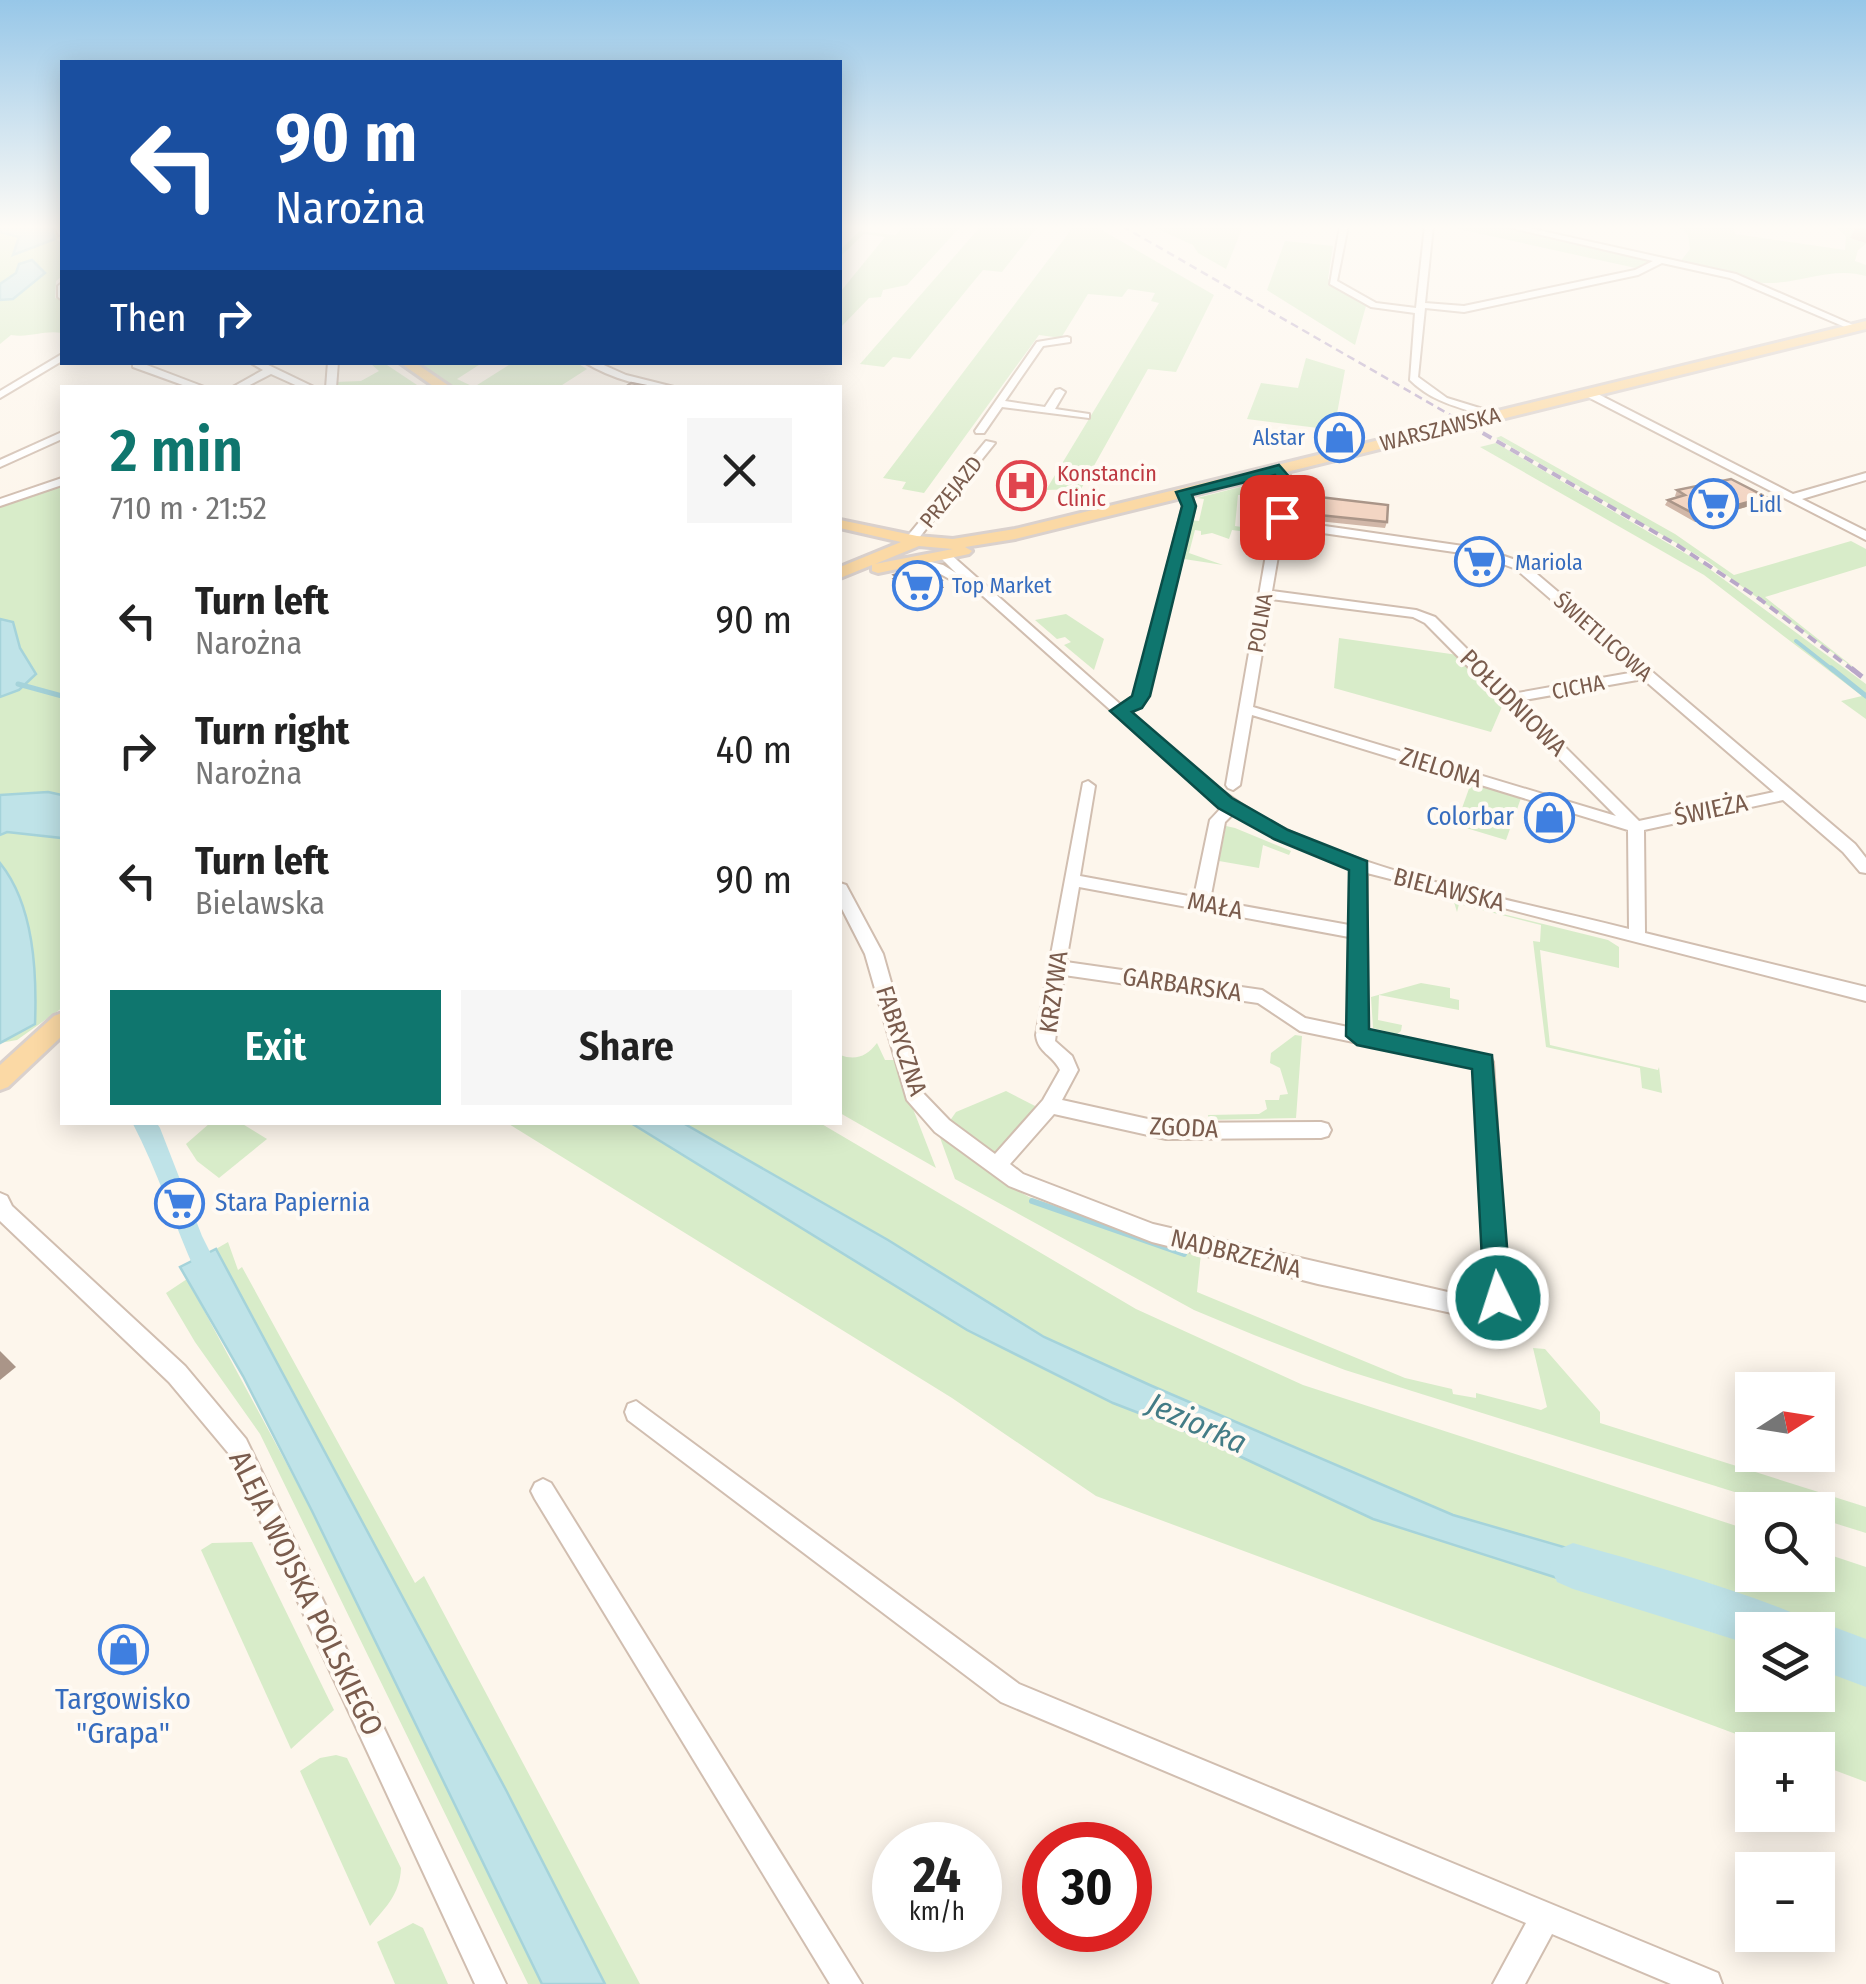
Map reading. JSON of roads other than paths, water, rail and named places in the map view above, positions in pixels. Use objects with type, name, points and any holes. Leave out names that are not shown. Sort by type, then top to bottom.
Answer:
[{"type":"main road","name":"WARSZAWSKA","points":[[842,574],[945,556],[1015,534],[1860,327]]},
{"type":"main road","points":[[410,365],[441,385]]},
{"type":"main road","points":[[848,527],[945,556]]},
{"type":"main road","name":"WARSZAWSKA","points":[[842,573],[913,544],[953,544],[1015,534]]},
{"type":"main road","points":[[913,544],[915,562]]},
{"type":"main road","points":[[0,1080],[60,1024]]},
{"type":"main road","points":[[0,1063],[32,1047]]},
{"type":"street","points":[[1419,319],[1414,381],[1448,404],[1474,407],[1494,416]]},
{"type":"street","points":[[980,431],[1040,344],[1067,340]]},
{"type":"street","points":[[0,395],[60,358]]},
{"type":"street","points":[[136,365],[193,385]]},
{"type":"street","points":[[260,365],[304,385]]},
{"type":"street","points":[[595,365],[623,377],[659,385]]},
{"type":"street","points":[[242,385],[270,370]]},
{"type":"street","points":[[173,385],[182,381]]},
{"type":"street","points":[[1048,410],[1060,392]]},
{"type":"street","points":[[1588,393],[1866,536]]},
{"type":"street","points":[[1002,404],[1085,416]]},
{"type":"street","points":[[0,464],[60,436]]},
{"type":"street","name":"PRZEJAZD","points":[[913,544],[990,444]]},
{"type":"street","name":"POLNA","points":[[1233,785],[1276,532],[1285,524],[1282,514],[1286,479],[1279,470]]},
{"type":"street","points":[[1792,498],[1866,476]]},
{"type":"street","points":[[0,503],[60,482]]},
{"type":"street","points":[[1119,711],[1136,704],[1141,696],[1189,506],[1184,492]]},
{"type":"street","name":"ŚWIETLICOWA","points":[[1285,524],[1484,552],[1509,560],[1786,794],[1866,868]]},
{"type":"street","name":"BIELAWSKA","points":[[945,556],[1232,807],[1292,840],[1360,866],[1866,994]]},
{"type":"street","name":"BIELAWSKA","points":[[915,562],[940,568],[994,599]]},
{"type":"street","name":"POŁUDNIOWA","points":[[1266,594],[1423,616],[1636,827]]},
{"type":"street","name":"CICHA","points":[[1510,700],[1646,674]]},
{"type":"street","name":"ZIELONA","points":[[1246,709],[1636,827]]},
{"type":"street","name":"KRZYWA","points":[[996,1166],[1050,1105],[1069,1070],[1068,1064],[1045,1041],[1088,786]]},
{"type":"street","name":"ŚWIEŻA","points":[[1636,827],[1786,794]]},
{"type":"street","points":[[1202,904],[1218,820],[1232,807]]},
{"type":"street","points":[[1636,827],[1637,937]]},
{"type":"street","points":[[1357,1036],[1360,866]]},
{"type":"street","name":"MAŁA","points":[[1072,880],[1358,933]]},
{"type":"street","name":"FABRYCZNA","points":[[842,892],[874,954],[914,1094],[934,1120],[996,1166]]},
{"type":"street","name":"GARBARSKA","points":[[1056,966],[1262,997],[1300,1024],[1484,1062],[1498,1298],[1488,1304]]},
{"type":"street","name":"ZGODA","points":[[1050,1105],[1166,1131],[1321,1130]]},
{"type":"street","name":"NADBRZEŻNA","points":[[996,1166],[1035,1189],[1152,1233],[1394,1292],[1488,1304]]},
{"type":"street","name":"ALEJA WOJSKA POLSKIEGO","points":[[1,1209],[177,1374],[238,1447],[490,1984]]},
{"type":"street","points":[[636,1412],[1010,1693],[1708,1984]]},
{"type":"street","points":[[542,1491],[847,1984]]},
{"type":"street","points":[[1508,1984],[1546,1917]]},
{"type":"water","points":[[0,619],[13,622],[20,648],[36,674],[19,690],[0,697]]},
{"type":"water","points":[[0,795],[60,795],[60,838],[7,832],[0,835]]},
{"type":"water","points":[[0,863],[27,919],[34,961],[35,1024],[0,1043]]},
{"type":"water","points":[[634,1125],[687,1125],[888,1240],[1044,1337],[1152,1386],[1453,1515],[1605,1559],[1626,1600],[1373,1519],[1188,1432],[1113,1403],[967,1330]]},
{"type":"water","points":[[216,1249],[506,1790],[605,1984],[542,1984],[312,1511],[243,1376],[180,1267]]},
{"type":"waterway","points":[[1796,641],[1834,671]]},
{"type":"waterway","points":[[1831,668],[1866,696]]},
{"type":"waterway","points":[[18,684],[60,695]]},
{"type":"waterway","points":[[145,1125],[212,1280]]},
{"type":"waterway","points":[[1032,1201],[1184,1254]]},
{"type":"waterway","name":"Jeziorka","points":[[1573,1566],[1735,1615]]},
{"type":"waterway","name":"Jeziorka","points":[[1835,1651],[1866,1663]]},
{"type":"railway","points":[[1283,319],[1459,420]]},
{"type":"railway","points":[[1455,417],[1677,545],[1761,600],[1854,671]]},
{"type":"railway","points":[[1851,668],[1866,680]]},
{"type":"place","name":"Alstar","points":[[1340,437]]},
{"type":"place","name":"Konstancin Clinic","points":[[1022,486]]},
{"type":"place","name":"Lidl","points":[[1714,504]]},
{"type":"place","name":"Mariola","points":[[1480,562]]},
{"type":"place","name":"Top Market","points":[[917,585]]},
{"type":"place","name":"Colorbar","points":[[1549,817]]},
{"type":"place","name":"Stara Papiernia","points":[[180,1203]]},
{"type":"place","name":"Targowisko \"Grapa\"","points":[[123,1650]]}]
